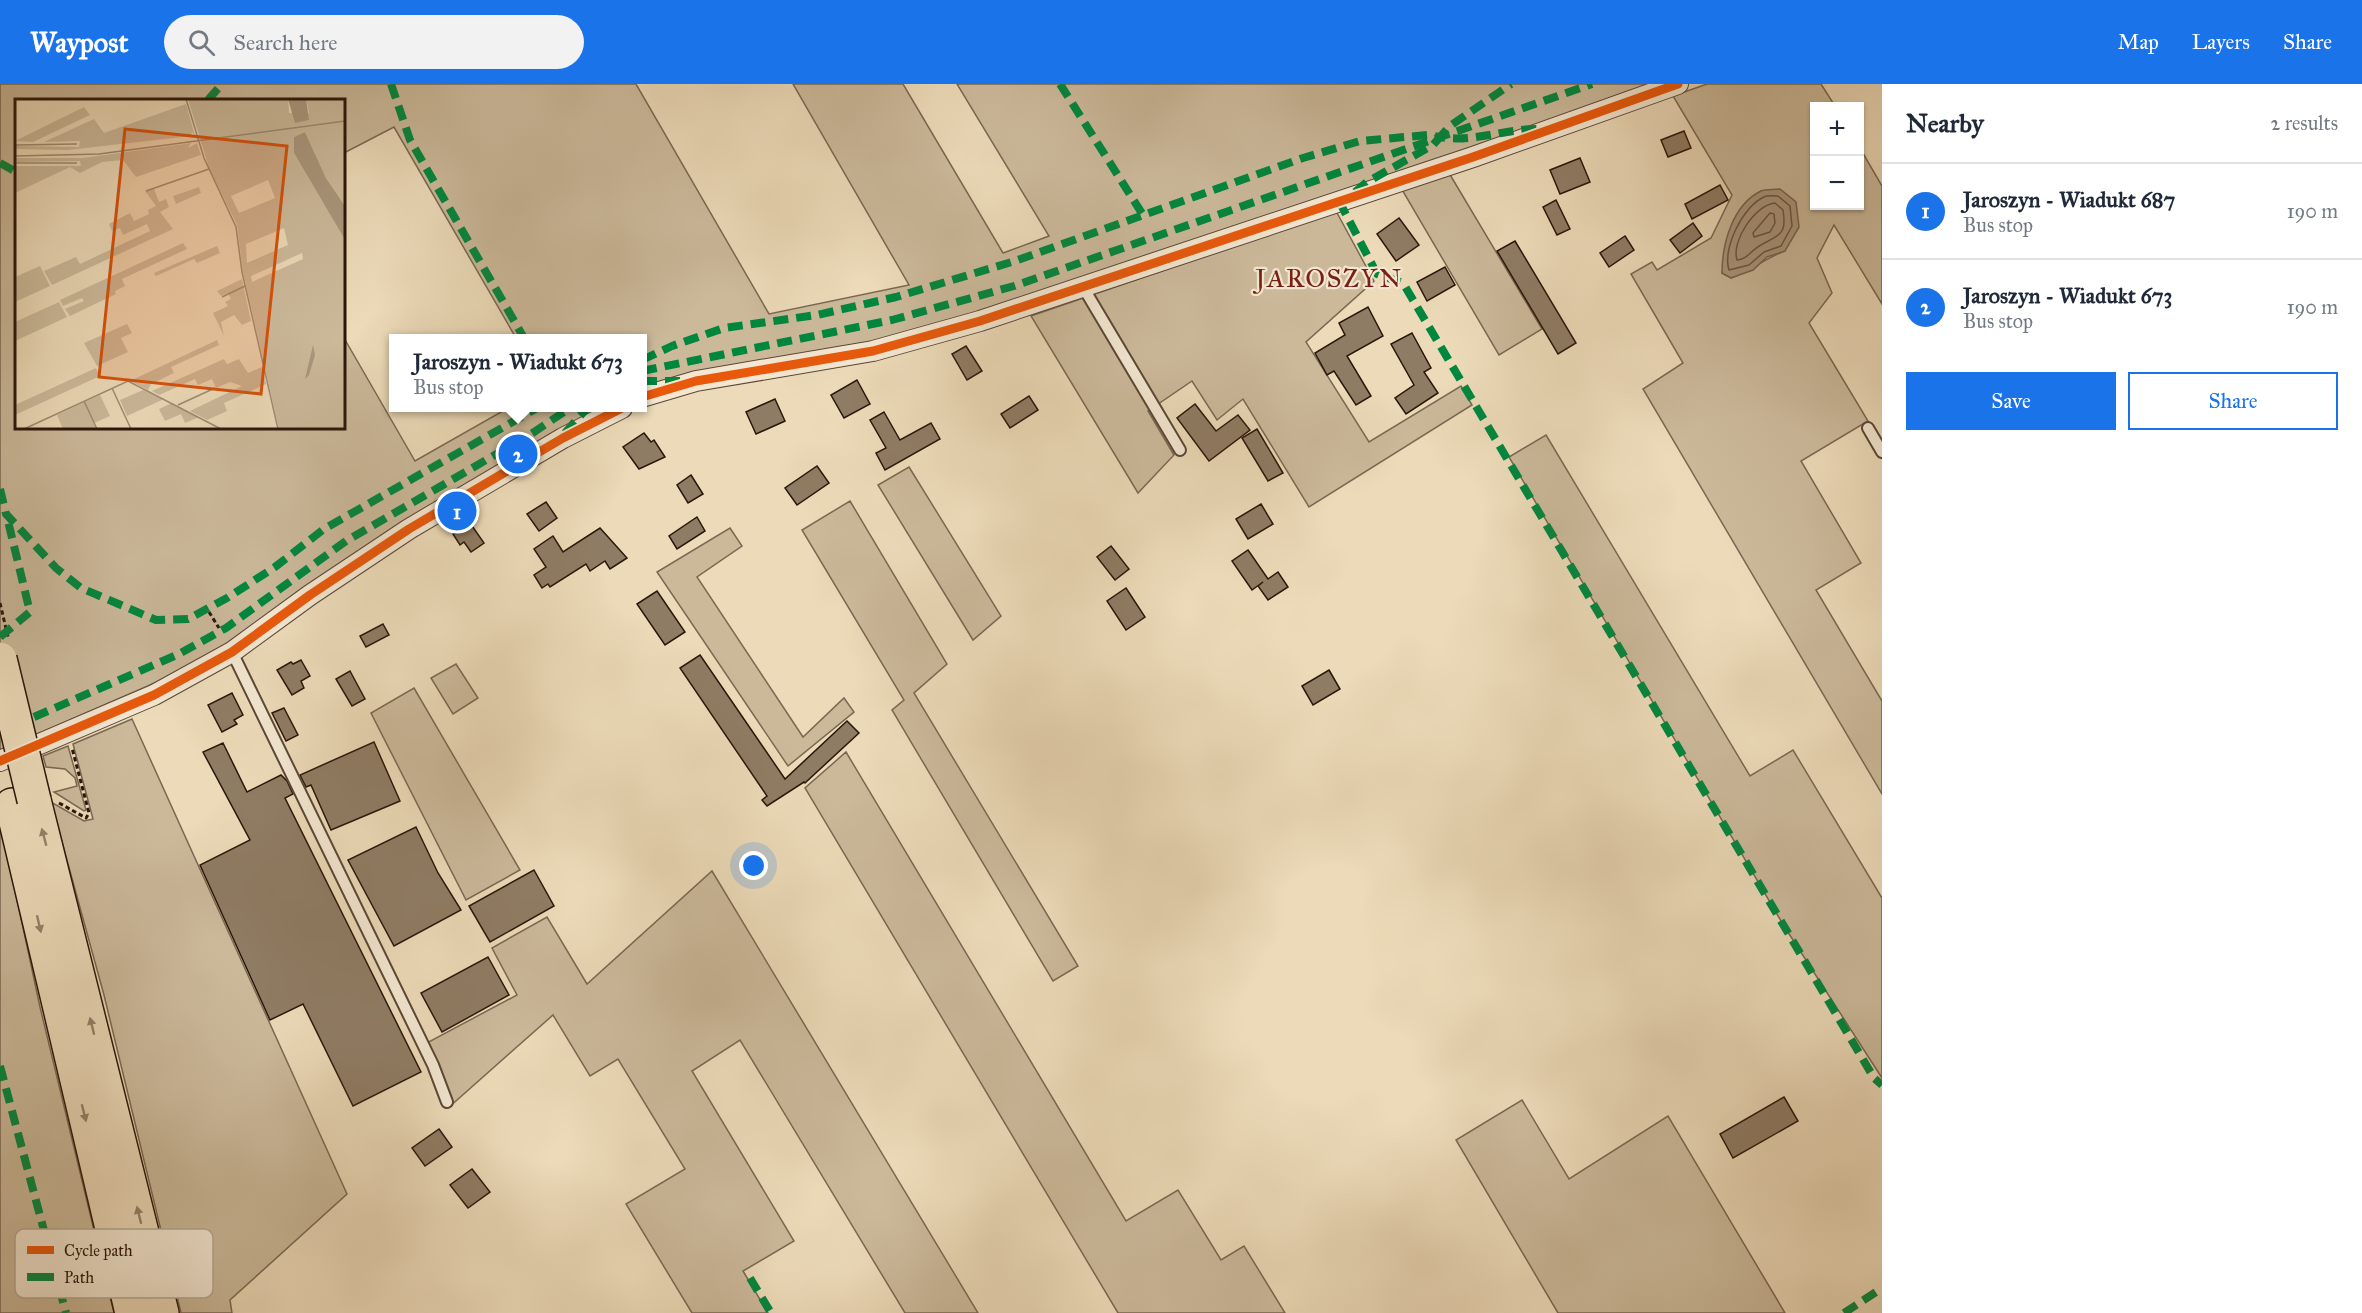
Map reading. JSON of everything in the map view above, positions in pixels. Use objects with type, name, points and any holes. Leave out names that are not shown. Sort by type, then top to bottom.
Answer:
[{"type":"highway","points":[[0,660],[141,1229]]},
{"type":"highway","points":[[0,755],[34,802],[116,1229]]},
{"type":"highway","points":[[129,1298],[132,1313]]},
{"type":"highway","points":[[158,1298],[162,1313]]},
{"type":"street","points":[[647,396],[696,381],[873,351],[980,321],[1473,157],[1678,84]]},
{"type":"street","points":[[0,761],[154,695],[232,652],[310,595],[409,529],[563,438],[614,412]]},
{"type":"lane","points":[[1083,287],[1180,450]]},
{"type":"lane","points":[[1868,428],[1882,452]]},
{"type":"lane","points":[[232,652],[433,1065],[447,1102]]},
{"type":"path","points":[[209,612],[219,628]]},
{"type":"path","points":[[34,802],[86,818],[89,813],[68,732]]},
{"type":"shaded area","points":[[0,84],[636,84],[769,314],[909,285],[793,84],[903,84],[1003,253],[1049,236],[957,84],[1655,84],[1503,139],[979,314],[907,334],[647,389],[647,334],[514,334],[394,127],[345,152],[345,99],[15,99],[15,429],[345,429],[345,340],[415,461],[501,412],[601,412],[224,647],[157,682],[0,750]]},
{"type":"shaded area","points":[[1707,84],[1821,84],[1832,102],[1810,102],[1810,210],[1864,210],[1864,155],[1882,186],[1882,304],[1834,225],[1817,258],[1832,293],[1809,323],[1868,421],[1801,461],[1861,563],[1816,590],[1882,701],[1882,794],[1643,389],[1683,363],[1631,274],[1652,262],[1657,270],[1711,238],[1732,195],[1673,96]],"holes":[[[1761,191],[1785,251],[1731,278],[1722,273],[1729,237],[1736,219]]]},
{"type":"shaded area","points":[[1449,173],[1542,329],[1499,355],[1401,188]]},
{"type":"shaded area","points":[[1336,211],[1374,281],[1306,342],[1369,442],[1461,386],[1472,405],[1309,507],[1243,399],[1217,420],[1192,381],[1148,411],[1174,455],[1138,493],[1031,316]]},
{"type":"shaded area","points":[[1546,435],[1750,776],[1793,750],[1882,898],[1882,1078],[1784,926],[1509,457]]},
{"type":"shaded area","points":[[909,467],[1001,616],[973,640],[878,485]]},
{"type":"shaded area","points":[[850,501],[947,664],[914,693],[1078,966],[1053,981],[892,710],[904,700],[802,530]]},
{"type":"shaded area","points":[[730,528],[742,546],[697,577],[803,737],[844,698],[854,712],[788,766],[657,572]]},
{"type":"shaded area","points":[[456,664],[478,698],[453,714],[431,678]]},
{"type":"shaded area","points":[[414,688],[520,870],[466,900],[371,713]]},
{"type":"shaded area","points":[[132,719],[347,1194],[230,1300],[232,1313],[181,1313],[177,1298],[213,1298],[213,1229],[161,1229],[104,995],[51,802],[84,821],[93,819],[73,744]]},
{"type":"shaded area","points":[[68,746],[86,810],[84,811],[54,792],[77,786],[75,778],[65,769],[46,767],[43,756]]},
{"type":"shaded area","points":[[846,752],[1126,1221],[1178,1190],[1221,1260],[1244,1246],[1285,1313],[1118,1313],[805,788]]},
{"type":"shaded area","points":[[0,820],[40,1007],[94,1229],[15,1229],[15,1298],[110,1298],[114,1313],[0,1313]]},
{"type":"shaded area","points":[[712,871],[978,1313],[905,1313],[740,1040],[692,1071],[794,1241],[743,1271],[768,1313],[692,1313],[626,1204],[685,1169],[618,1059],[590,1076],[553,1015],[448,1108],[421,1046],[517,995],[492,948],[547,917],[587,984]]},
{"type":"shaded area","points":[[1522,1100],[1569,1179],[1668,1116],[1785,1313],[1558,1313],[1456,1140]]},
{"type":"water","points":[[1780,189],[1796,202],[1799,227],[1785,251],[1767,257],[1753,270],[1731,278],[1722,273],[1724,250],[1736,216],[1751,197],[1761,191]]},
{"type":"building","points":[[1684,131],[1691,148],[1668,157],[1661,140]]},
{"type":"building","points":[[1580,158],[1590,182],[1560,194],[1550,170]]},
{"type":"building","points":[[1720,185],[1728,200],[1692,219],[1685,204]]},
{"type":"building","points":[[1556,200],[1570,229],[1557,235],[1543,207]]},
{"type":"building","points":[[1399,218],[1419,245],[1396,261],[1377,234]]},
{"type":"building","points":[[1693,223],[1702,236],[1680,253],[1670,240]]},
{"type":"building","points":[[1625,236],[1634,250],[1609,267],[1600,253]]},
{"type":"building","points":[[1515,241],[1576,343],[1558,354],[1497,251]]},
{"type":"building","points":[[1445,267],[1455,285],[1427,301],[1417,282]]},
{"type":"building","points":[[1368,307],[1383,336],[1347,356],[1371,396],[1356,405],[1334,371],[1327,375],[1315,353],[1345,335],[1339,323]]},
{"type":"building","points":[[1412,333],[1431,368],[1424,372],[1438,393],[1406,414],[1395,398],[1414,385],[1391,344]]},
{"type":"building","points":[[966,346],[982,371],[967,380],[952,354]]},
{"type":"building","points":[[857,380],[870,404],[844,418],[831,395]]},
{"type":"building","points":[[1029,396],[1038,410],[1010,428],[1001,414]]},
{"type":"building","points":[[775,399],[785,421],[756,434],[746,412]]},
{"type":"building","points":[[1195,404],[1216,431],[1238,415],[1250,430],[1209,461],[1177,418]]},
{"type":"building","points":[[884,412],[900,440],[931,423],[940,439],[885,470],[876,453],[886,448],[870,420]]},
{"type":"building","points":[[1257,429],[1283,473],[1268,481],[1242,438]]},
{"type":"building","points":[[644,433],[651,442],[654,440],[665,457],[639,469],[623,447]]},
{"type":"building","points":[[817,466],[829,483],[797,505],[785,488]]},
{"type":"building","points":[[691,475],[703,494],[688,503],[677,485]]},
{"type":"building","points":[[546,502],[557,518],[539,531],[527,514]]},
{"type":"building","points":[[1261,504],[1273,524],[1248,539],[1236,519]]},
{"type":"building","points":[[697,517],[705,531],[677,549],[669,536]]},
{"type":"building","points":[[470,523],[484,543],[471,552],[464,542],[460,545],[453,534]]},
{"type":"building","points":[[600,528],[627,558],[610,569],[605,561],[590,571],[586,564],[550,587],[548,584],[542,588],[534,575],[546,567],[534,549],[553,536],[563,552]]},
{"type":"building","points":[[1111,546],[1129,569],[1115,580],[1097,557]]},
{"type":"building","points":[[1248,550],[1268,579],[1278,572],[1288,587],[1268,600],[1258,586],[1263,582],[1252,590],[1232,561]]},
{"type":"building","points":[[1126,588],[1145,617],[1126,630],[1107,601]]},
{"type":"building","points":[[657,591],[685,632],[665,645],[637,604]]},
{"type":"building","points":[[383,624],[389,635],[366,647],[360,636]]},
{"type":"building","points":[[700,655],[785,779],[847,721],[859,733],[805,783],[767,806],[762,800],[767,796],[680,668]]},
{"type":"building","points":[[301,660],[310,676],[301,681],[304,688],[292,695],[277,670],[291,662],[293,664]]},
{"type":"building","points":[[1329,670],[1340,689],[1313,705],[1302,686]]},
{"type":"building","points":[[350,671],[365,699],[352,706],[336,679]]},
{"type":"building","points":[[232,693],[243,715],[234,720],[237,724],[222,732],[208,705]]},
{"type":"building","points":[[284,708],[298,735],[286,741],[272,713]]},
{"type":"building","points":[[374,742],[400,801],[331,830],[311,785],[306,787],[300,775]]},
{"type":"building","points":[[223,743],[247,792],[281,775],[287,781],[293,794],[285,798],[421,1072],[353,1106],[303,1004],[270,1020],[200,865],[250,840],[203,752]]},
{"type":"building","points":[[416,827],[438,873],[461,910],[394,946],[348,860]]},
{"type":"building","points":[[534,870],[554,906],[490,942],[469,906]]},
{"type":"building","points":[[488,957],[509,995],[442,1032],[421,993]]},
{"type":"building","points":[[1784,1097],[1798,1121],[1733,1158],[1720,1134]]},
{"type":"building","points":[[439,1129],[452,1147],[425,1166],[412,1148]]},
{"type":"building","points":[[472,1169],[490,1192],[468,1208],[450,1185]]},
{"type":"marked path","points":[[209,99],[222,84]]},
{"type":"marked path","points":[[391,84],[410,140],[522,334]]},
{"type":"marked path","points":[[1060,84],[1143,215]]},
{"type":"marked path","points":[[647,358],[672,346],[724,328],[817,315],[896,297],[1015,261],[1303,158],[1360,141],[1428,135],[1440,137],[1450,126],[1511,84]]},
{"type":"marked path","points":[[647,370],[892,320],[1014,286],[1592,84]]},
{"type":"marked path","points":[[1355,192],[1367,182],[1433,145],[1440,137],[1478,137],[1541,129]]},
{"type":"marked path","points":[[0,163],[15,171]]},
{"type":"marked path","points":[[1339,201],[1377,274],[1403,283],[1874,1078],[1882,1085]]},
{"type":"marked path","points":[[647,381],[681,381]]},
{"type":"marked path","points":[[0,489],[6,514],[56,568],[81,588],[156,620],[188,619],[227,598],[275,567],[324,529],[530,412]]},
{"type":"marked path","points":[[34,717],[179,654],[226,628],[346,541],[531,434],[564,412]]},
{"type":"marked path","points":[[565,433],[583,412]]},
{"type":"marked path","points":[[0,637],[30,612],[7,517]]},
{"type":"marked path","points":[[0,1066],[44,1229]]},
{"type":"marked path","points":[[750,1278],[771,1313]]},
{"type":"marked path","points":[[1844,1313],[1882,1288]]},
{"type":"marked path","points":[[62,1298],[66,1313]]},
{"type":"cycle path","points":[[647,396],[696,381],[873,351],[980,321],[1473,157],[1678,84]]},
{"type":"cycle path","points":[[0,761],[154,695],[232,652],[310,595],[409,529],[563,438],[614,412]]},
{"type":"place","name":"Jaroszyn - Wiadukt 673","points":[[518,454]]},
{"type":"place","name":"Jaroszyn - Wiadukt 687","points":[[457,511]]},
{"type":"district","name":"JAROSZYN","points":[[1329,278]]}]
